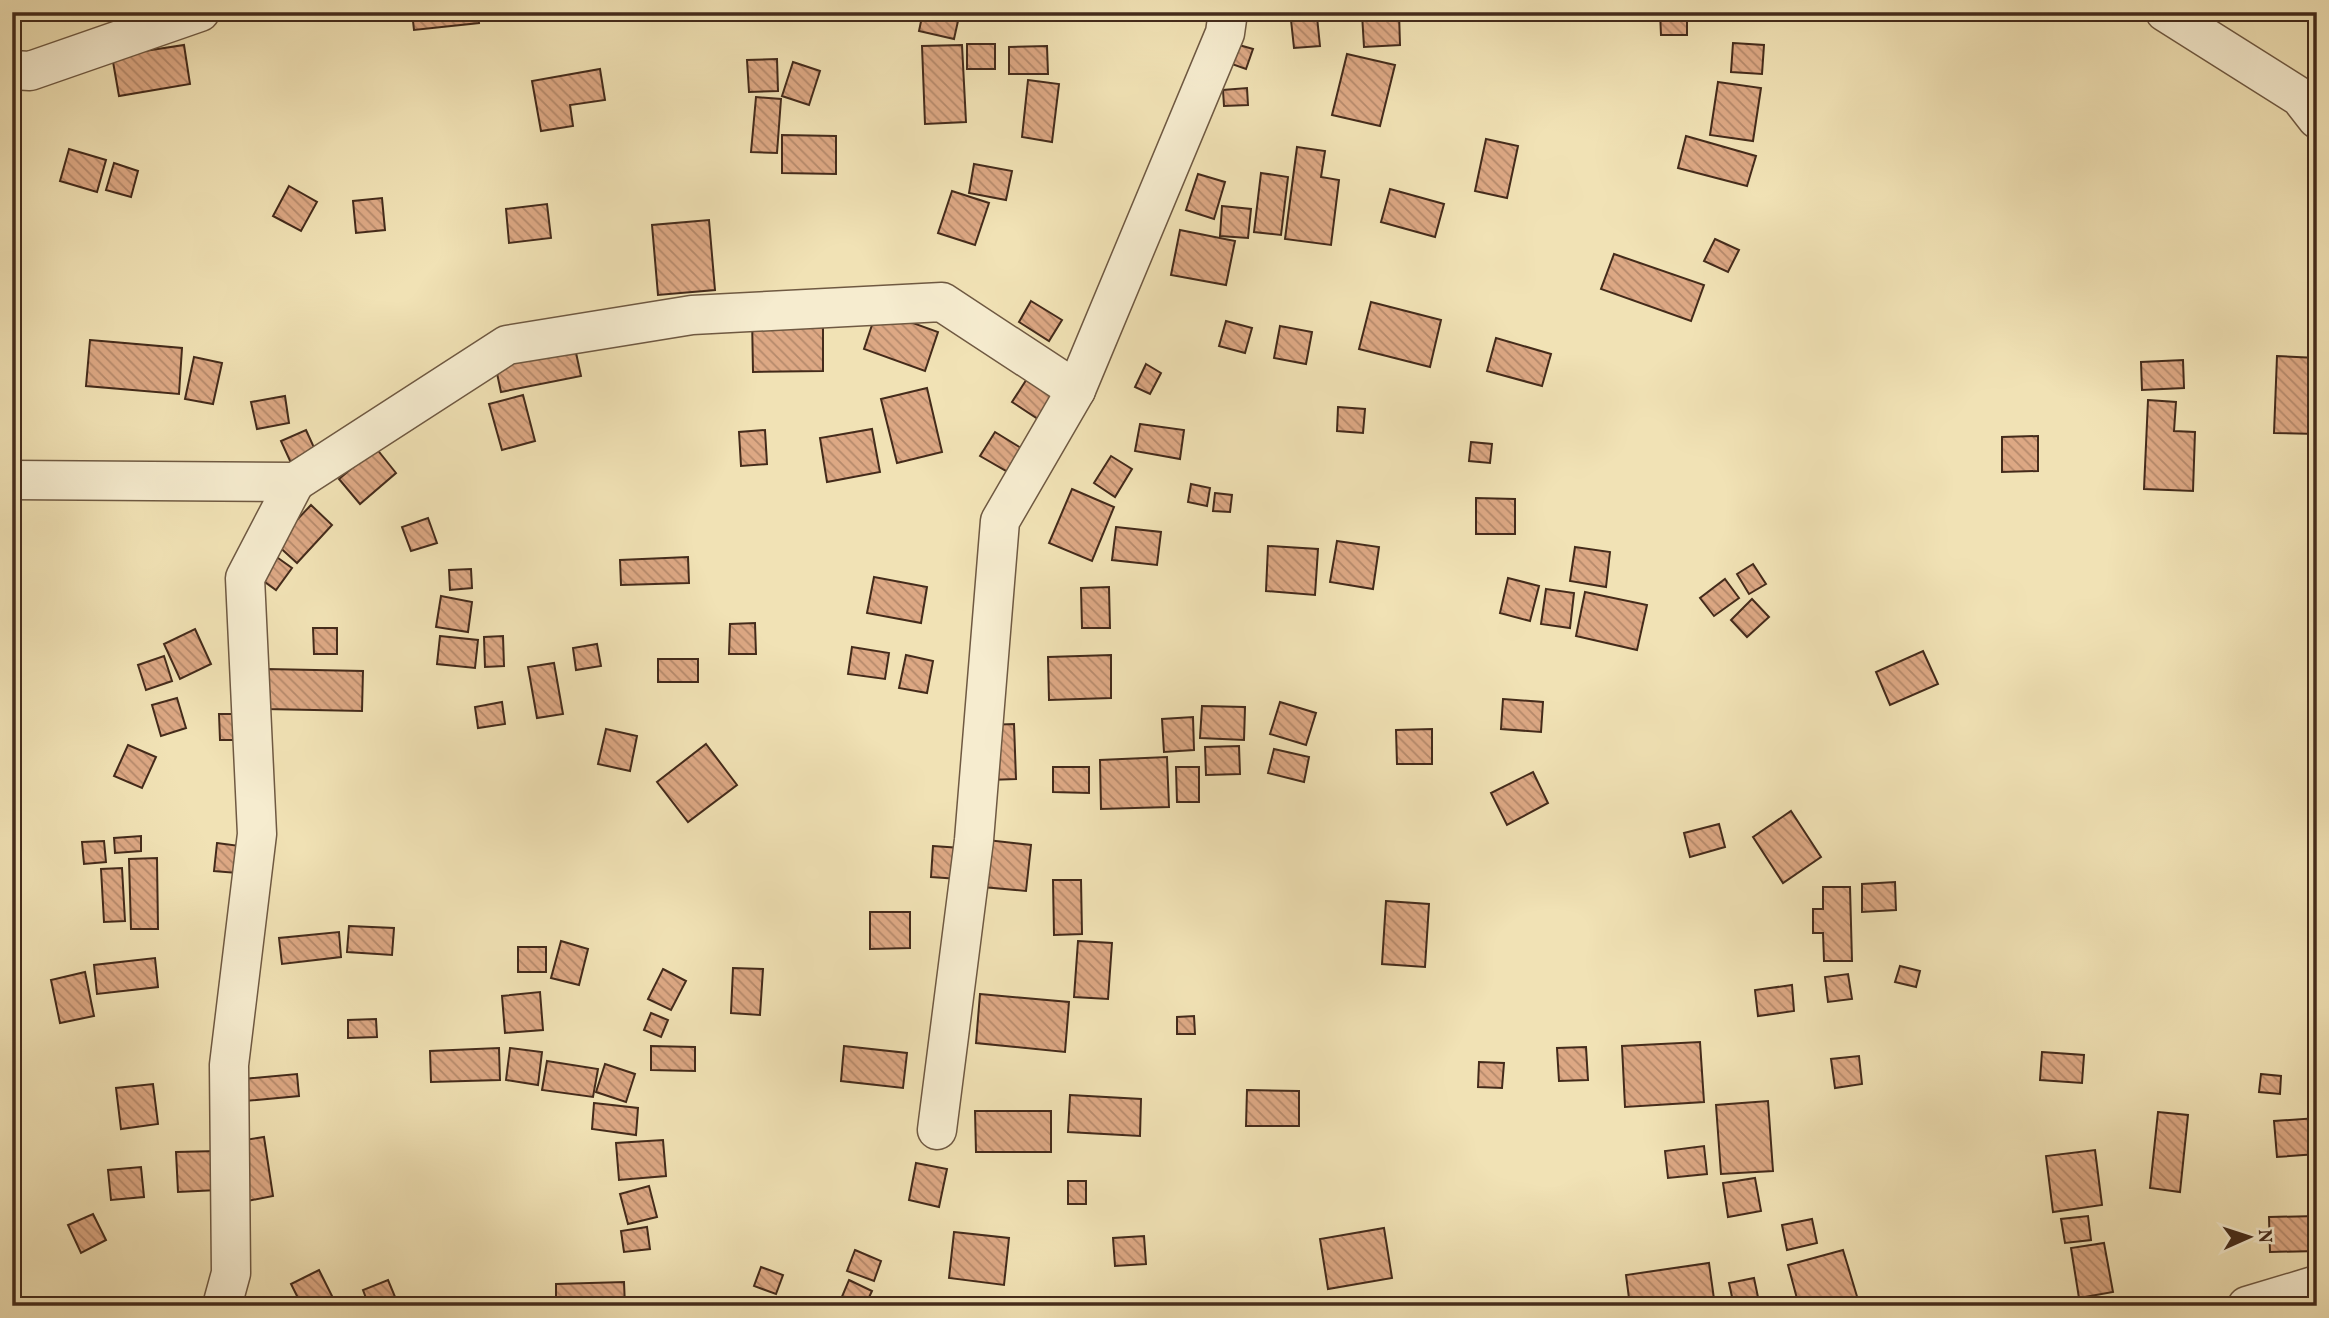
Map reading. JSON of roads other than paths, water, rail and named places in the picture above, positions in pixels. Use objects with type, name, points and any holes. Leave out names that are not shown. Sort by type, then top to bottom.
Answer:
[{"type":"street","points":[[12,69],[30,71],[200,12]]},
{"type":"street","points":[[937,1130],[974,840],[1000,521],[1076,390],[1225,33],[1228,12]]},
{"type":"street","points":[[2165,12],[2300,97],[2317,119]]},
{"type":"street","points":[[222,1306],[231,1273],[229,1065],[257,834],[245,578],[295,482],[507,345],[692,315],[942,302],[1076,390]]},
{"type":"street","points":[[12,480],[295,482]]},
{"type":"street","points":[[2246,1306],[2317,1285]]}]
